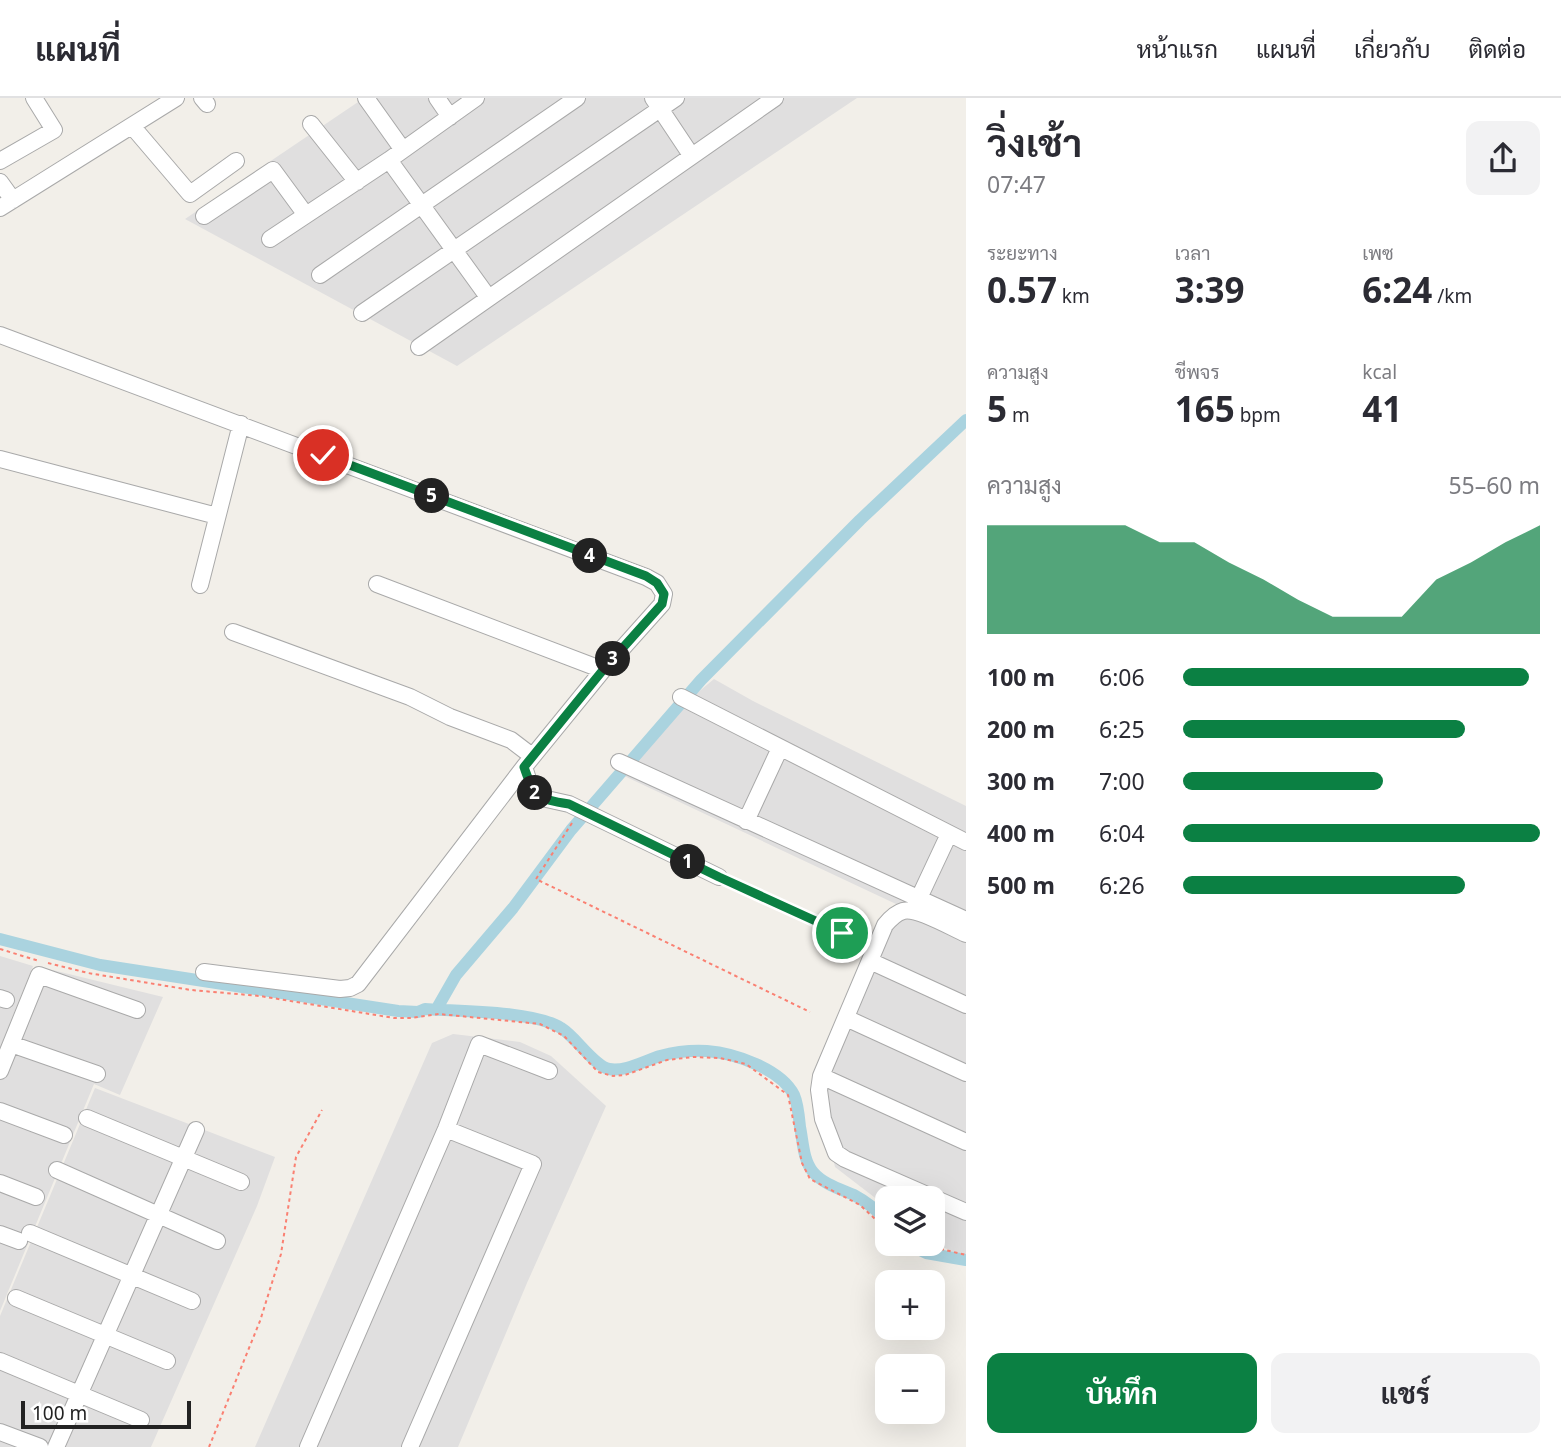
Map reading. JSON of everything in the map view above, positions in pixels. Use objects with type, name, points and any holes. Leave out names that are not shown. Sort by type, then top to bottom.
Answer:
[{"type":"street","points":[[0,161],[54,130],[34,98]]},
{"type":"street","points":[[0,182],[6,204],[176,98]]},
{"type":"street","points":[[366,98],[403,150]]},
{"type":"street","points":[[437,98],[450,117]]},
{"type":"street","points":[[270,239],[357,182],[476,98]]},
{"type":"street","points":[[320,275],[577,98]]},
{"type":"street","points":[[362,313],[657,103],[676,98]]},
{"type":"street","points":[[419,347],[775,98]]},
{"type":"street","points":[[657,103],[691,155]]},
{"type":"street","points":[[312,124],[357,182]]},
{"type":"street","points":[[132,126],[190,194],[236,161]]},
{"type":"street","points":[[389,160],[488,298]]},
{"type":"street","points":[[204,216],[273,170],[306,215]]},
{"type":"street","points":[[0,335],[646,576],[657,583],[664,594],[662,604],[603,670],[528,762],[358,985],[340,989],[204,972]]},
{"type":"street","points":[[200,585],[241,424]]},
{"type":"street","points":[[0,459],[217,516]]},
{"type":"street","points":[[377,584],[603,670]]},
{"type":"street","points":[[233,632],[411,696],[443,715],[511,740],[528,762],[534,792],[546,800],[569,804],[719,877]]},
{"type":"street","points":[[681,697],[966,842]]},
{"type":"street","points":[[746,821],[780,748]]},
{"type":"street","points":[[619,762],[966,920]]},
{"type":"street","points":[[919,898],[949,834]]},
{"type":"street","points":[[966,934],[912,910],[901,911],[885,925],[821,1076],[819,1090],[823,1119],[836,1153],[966,1212]]},
{"type":"street","points":[[870,961],[966,1005]]},
{"type":"street","points":[[0,1071],[38,975],[137,1010]]},
{"type":"street","points":[[846,1018],[966,1073]]},
{"type":"street","points":[[11,1044],[97,1074]]},
{"type":"street","points":[[308,1447],[446,1129],[479,1044],[550,1071]]},
{"type":"street","points":[[821,1076],[966,1142]]},
{"type":"street","points":[[0,1111],[64,1135]]},
{"type":"street","points":[[87,1118],[241,1182]]},
{"type":"street","points":[[410,1447],[533,1164],[446,1129]]},
{"type":"street","points":[[57,1447],[196,1130]]},
{"type":"street","points":[[57,1170],[217,1241]]},
{"type":"street","points":[[0,1183],[36,1197]]},
{"type":"street","points":[[0,1234],[25,1237],[132,1275],[192,1301]]},
{"type":"street","points":[[16,1298],[167,1361]]},
{"type":"street","points":[[0,1362],[141,1420]]},
{"type":"street","points":[[0,1432],[40,1447]]},
{"type":"path","points":[[580,810],[536,879],[810,1012]]},
{"type":"path","points":[[719,877],[842,933]]},
{"type":"path","points":[[208,1447],[260,1321],[278,1265],[296,1157],[322,1110]]},
{"type":"path","points":[[945,1250],[966,1255]]},
{"type":"shaded area","points":[[364,98],[857,98],[457,366],[185,219]]},
{"type":"shaded area","points":[[714,679],[966,806],[966,1257],[945,1248],[945,1186],[875,1186],[875,1198],[835,1167],[817,1088],[900,910],[930,920],[620,774],[690,699]]},
{"type":"shaded area","points":[[0,956],[33,966],[0,1048]]},
{"type":"shaded area","points":[[36,966],[163,997],[120,1095],[94,1084],[0,1311],[0,1054]]},
{"type":"shaded area","points":[[453,1034],[520,1042],[551,1056],[606,1106],[458,1447],[255,1447],[432,1043]]},
{"type":"shaded area","points":[[95,1088],[275,1157],[257,1206],[151,1447],[0,1447],[0,1316]]},
{"type":"waterway","points":[[436,1010],[456,975],[513,908],[571,830],[701,680],[860,520],[966,420]]},
{"type":"waterway","points":[[0,939],[100,965],[398,1011],[476,1011],[533,1018],[561,1028],[597,1063],[615,1070],[677,1052],[718,1052],[743,1059],[779,1077],[794,1095],[805,1156],[813,1172],[827,1183],[854,1195],[875,1209]]},
{"type":"waterway","points":[[943,1256],[966,1260]]},
{"type":"route","points":[[323,455],[646,576],[662,587],[662,604],[603,670],[524,767],[531,788],[546,800],[569,804],[842,933]]}]
